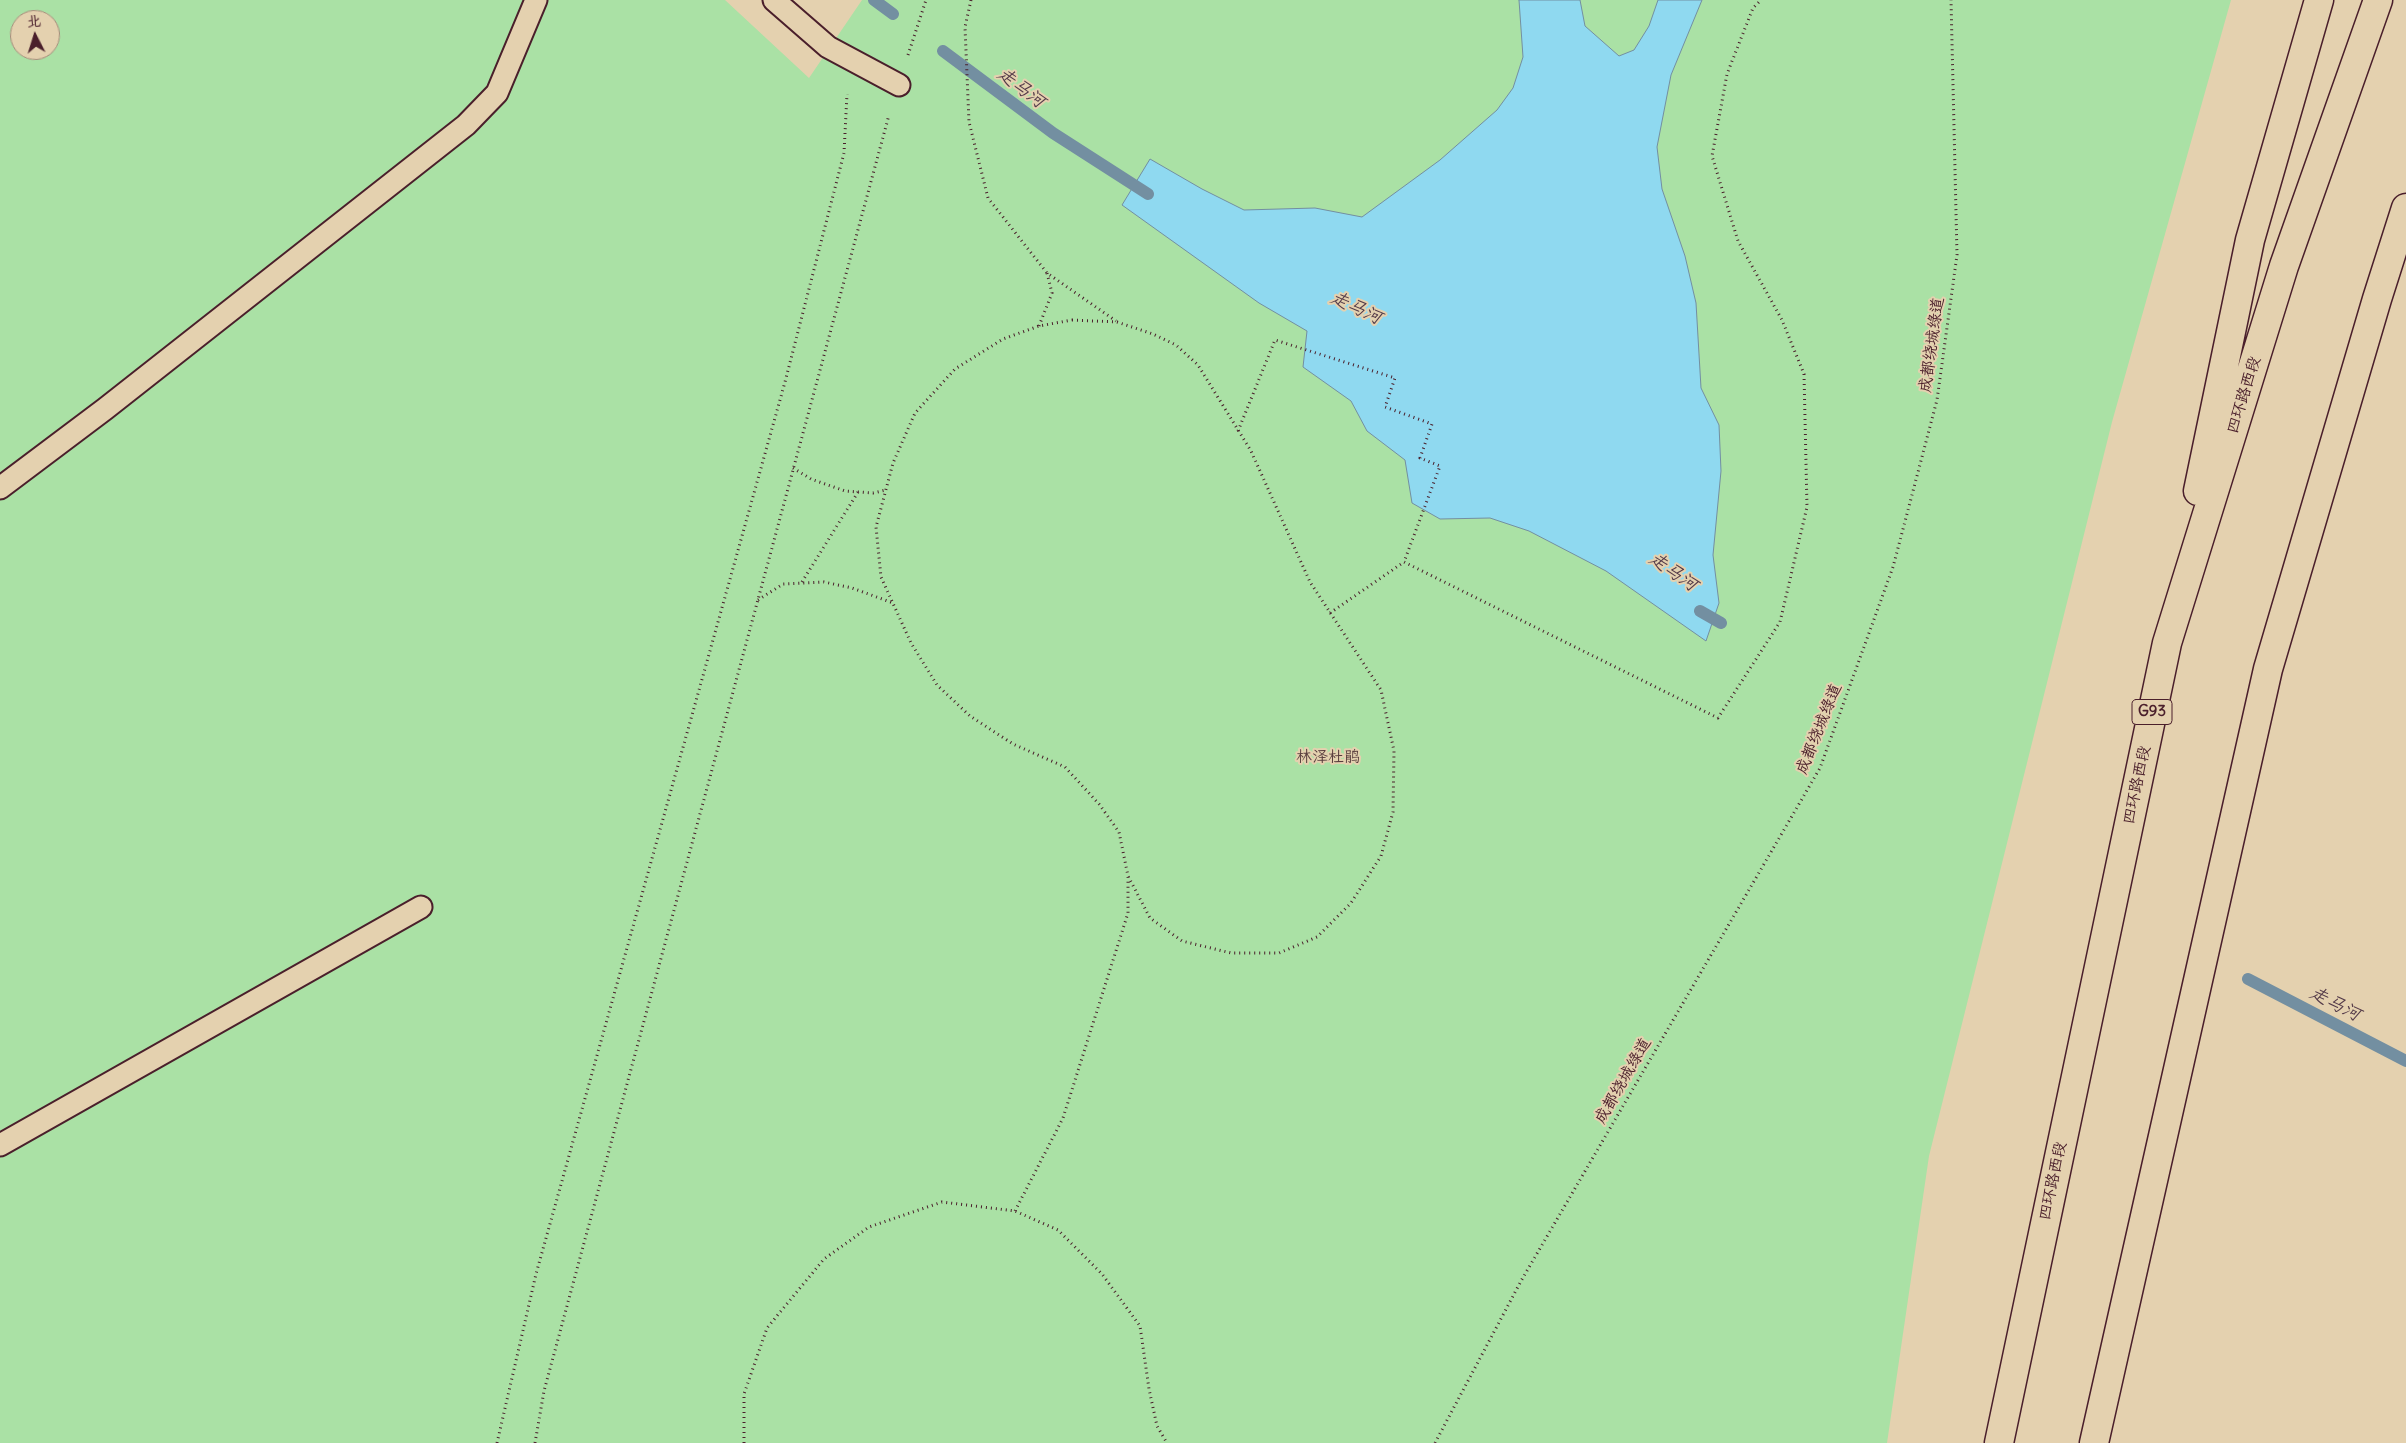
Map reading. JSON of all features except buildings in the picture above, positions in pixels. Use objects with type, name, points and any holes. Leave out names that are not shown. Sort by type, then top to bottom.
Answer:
[{"type":"highway","points":[[2167,643],[2250,240],[2319,0]]},
{"type":"highway","name":"四环路西段","points":[[1999,1443],[2167,643],[2284,266],[2378,0]]},
{"type":"highway","points":[[2094,1443],[2268,669],[2377,299],[2406,208]]},
{"type":"lane","points":[[0,488],[466,125],[497,93],[536,0]]},
{"type":"lane","points":[[774,0],[828,47],[899,85]]},
{"type":"lane","points":[[0,1145],[421,907]]},
{"type":"path","points":[[535,1443],[544,1391],[757,600],[887,121],[926,0]]},
{"type":"path","points":[[971,0],[965,27],[967,100],[969,122],[988,198],[1047,274],[1116,322]]},
{"type":"path","points":[[1404,562],[1718,718],[1780,622],[1807,507],[1804,374],[1782,320],[1738,242],[1712,156],[1727,74],[1753,8],[1761,0]]},
{"type":"path","name":"成都绕城绿道","points":[[1435,1443],[1521,1281],[1820,768],[1890,576],[1937,400],[1957,255],[1951,0]]},
{"type":"path","points":[[497,1443],[536,1274],[785,382],[844,153],[850,58]]},
{"type":"path","points":[[1039,326],[1052,293],[1047,274]]},
{"type":"path","points":[[1016,1211],[1063,1118],[1128,913],[1128,876],[1119,832],[1099,804],[1065,768],[1013,744],[978,721],[938,685],[911,643],[880,577],[876,527],[893,463],[915,413],[955,370],[1003,339],[1039,326],[1072,320],[1116,322],[1153,334],[1176,345],[1198,366],[1251,451],[1310,582],[1381,690],[1394,751],[1393,812],[1381,856],[1352,903],[1317,937],[1279,952],[1231,954],[1182,941],[1150,918],[1128,876]]},
{"type":"path","points":[[1238,431],[1275,340],[1395,378],[1385,407],[1432,424],[1420,458],[1440,466],[1404,562],[1330,613]]},
{"type":"path","points":[[793,468],[811,479],[837,488],[873,493],[886,490]]},
{"type":"path","points":[[802,583],[858,492]]},
{"type":"path","points":[[757,600],[783,584],[824,582],[852,588],[892,603]]},
{"type":"path","points":[[744,1443],[744,1394],[767,1328],[824,1259],[869,1227],[942,1202],[1016,1211],[1058,1230],[1102,1274],[1140,1326],[1149,1389],[1157,1426],[1167,1443]]},
{"type":"green space","name":"林泽杜鹃","points":[[0,0],[725,0],[809,78],[862,0],[2231,0],[2112,422],[1929,1156],[1887,1443],[0,1443]]},
{"type":"water","points":[[1519,0],[1580,0],[1585,26],[1619,56],[1634,50],[1649,26],[1658,0],[1702,0],[1671,75],[1657,147],[1662,189],[1685,256],[1696,303],[1701,388],[1719,425],[1721,471],[1713,555],[1719,603],[1706,641],[1606,571],[1529,531],[1490,518],[1440,519],[1412,503],[1405,460],[1367,431],[1351,401],[1303,367],[1307,331],[1259,303],[1122,205],[1150,159],[1202,189],[1244,210],[1315,208],[1362,217],[1440,160],[1497,110],[1513,88],[1523,57]]},
{"type":"waterway","name":"走马河","points":[[874,0],[893,14]]},
{"type":"waterway","name":"走马河","points":[[943,51],[1053,133],[1148,194]]},
{"type":"waterway","name":"走马河","points":[[1700,611],[1721,623]]},
{"type":"waterway","name":"走马河","points":[[2248,979],[2406,1061]]}]
